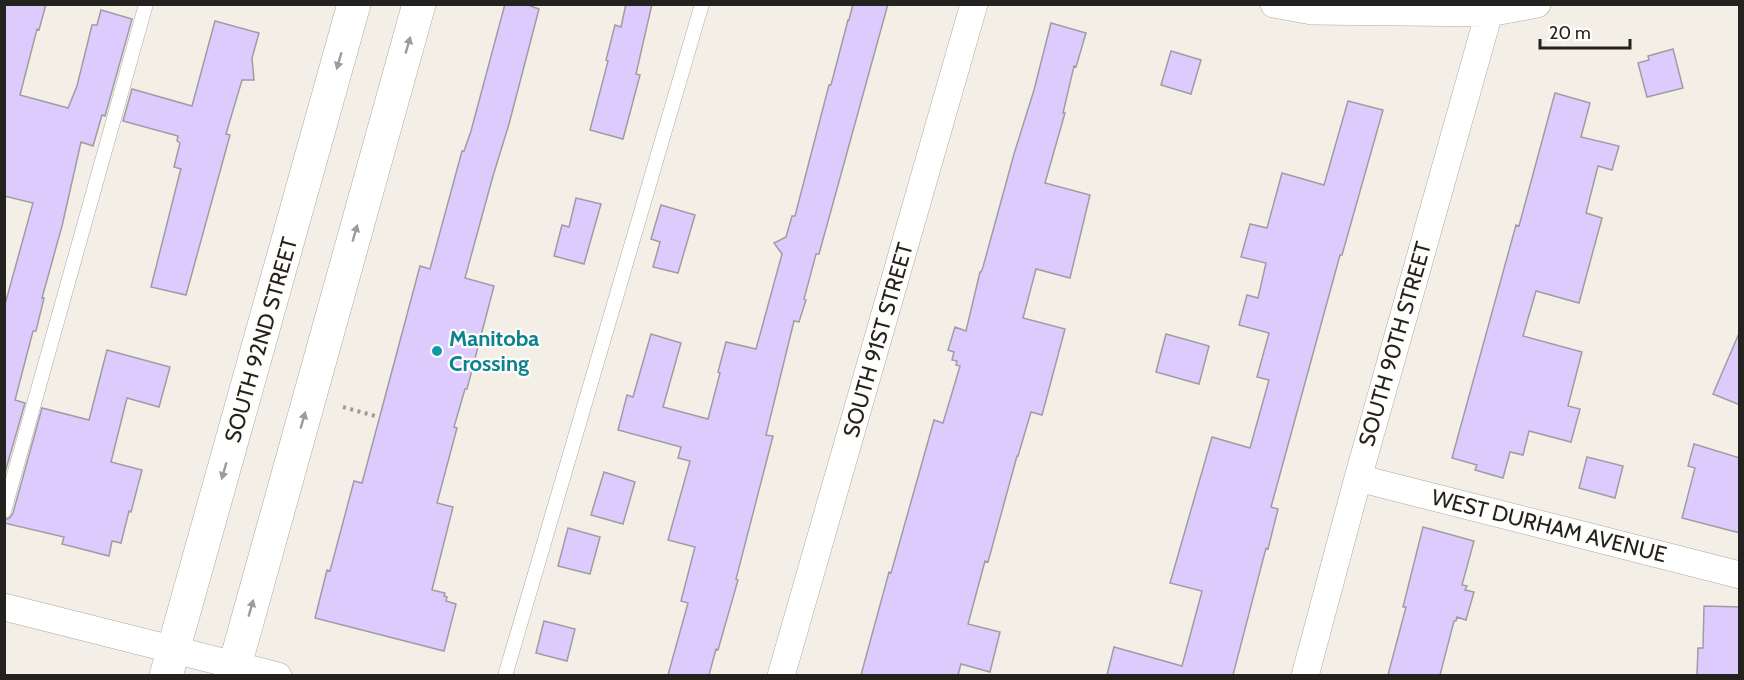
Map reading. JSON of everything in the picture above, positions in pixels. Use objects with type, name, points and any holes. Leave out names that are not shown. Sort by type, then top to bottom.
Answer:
[{"type":"street","name":"SOUTH 92ND STREET","points":[[170,662],[354,4]]},
{"type":"street","points":[[233,670],[419,4]]},
{"type":"street","name":"SOUTH 91ST STREET","points":[[781,675],[974,4]]},
{"type":"street","points":[[1274,4],[1312,11],[1489,13],[1537,4]]},
{"type":"street","name":"SOUTH 90TH STREET","points":[[1305,675],[1489,13]]},
{"type":"street","name":"WEST DURHAM AVENUE","points":[[1358,478],[1740,575]]},
{"type":"street","points":[[4,607],[170,662],[278,675]]},
{"type":"lane","points":[[4,511],[146,4]]},
{"type":"lane","points":[[505,675],[702,4]]},
{"type":"path","points":[[343,407],[379,417]]},
{"type":"building","points":[[4,4],[46,4],[20,95],[68,108],[77,86],[92,25],[97,25],[101,10],[132,19],[105,116],[102,115],[93,146],[81,142],[62,226],[42,298],[44,298],[36,331],[33,331],[15,400],[25,403],[4,476],[4,308],[33,203],[4,196]]},
{"type":"building","points":[[505,4],[525,4],[539,9],[465,278],[494,286],[467,389],[465,389],[454,427],[457,428],[437,503],[453,507],[432,590],[445,593],[446,601],[456,604],[444,651],[315,618],[354,481],[362,483],[420,266],[430,269],[462,151],[464,151],[471,131]]},
{"type":"building","points":[[626,4],[652,4],[636,74],[640,75],[623,139],[590,130],[615,25],[621,27]]},
{"type":"building","points":[[853,4],[888,4],[819,254],[816,254],[804,299],[806,300],[799,322],[794,321],[766,435],[773,436],[736,579],[738,580],[709,675],[668,675],[688,603],[681,601],[695,547],[668,540],[690,461],[678,458],[681,447],[618,430],[627,395],[633,397],[651,334],[681,343],[663,407],[708,419],[726,342],[756,349],[782,254],[774,243],[786,237],[792,216],[795,216]]},
{"type":"building","points":[[215,21],[259,33],[252,58],[254,80],[242,80],[226,134],[230,135],[186,295],[151,287],[181,169],[174,167],[180,143],[177,141],[178,136],[123,121],[132,89],[192,106]]},
{"type":"building","points":[[1051,23],[1086,33],[1076,67],[1074,66],[1063,113],[1065,113],[1045,183],[1090,195],[1070,278],[1036,269],[1023,318],[1065,329],[1042,415],[1031,412],[968,624],[1000,632],[990,672],[961,664],[958,675],[861,675],[934,420],[943,423],[960,366],[956,365],[957,361],[952,360],[954,352],[948,350],[955,327],[966,331],[980,272],[1034,90]]},
{"type":"building","points":[[1673,49],[1683,88],[1647,97],[1638,63],[1649,60],[1648,56]]},
{"type":"building","points":[[1171,51],[1201,60],[1191,94],[1161,85]]},
{"type":"building","points":[[1555,93],[1590,103],[1581,137],[1619,146],[1612,170],[1598,166],[1586,213],[1602,218],[1579,303],[1536,291],[1523,336],[1582,352],[1568,406],[1580,409],[1571,442],[1529,431],[1523,455],[1510,452],[1503,478],[1475,470],[1477,465],[1452,458]]},
{"type":"building","points":[[1348,101],[1383,110],[1342,255],[1340,255],[1271,507],[1278,509],[1233,675],[1107,675],[1114,647],[1182,666],[1202,591],[1170,583],[1212,437],[1250,448],[1269,380],[1257,377],[1269,333],[1239,325],[1247,295],[1258,298],[1266,263],[1241,257],[1250,224],[1267,228],[1282,173],[1324,185]]},
{"type":"building","points":[[576,198],[601,204],[584,264],[554,256],[562,225],[569,227]]},
{"type":"building","points":[[661,205],[695,215],[678,273],[653,267],[660,242],[651,239]]},
{"type":"building","points":[[1740,331],[1740,405],[1713,394]]},
{"type":"building","points":[[1166,334],[1209,346],[1199,384],[1156,372]]},
{"type":"building","points":[[107,350],[170,367],[159,407],[127,398],[111,462],[142,470],[121,543],[112,541],[109,556],[62,544],[64,537],[4,523],[4,520],[10,518],[13,513],[42,408],[89,420]]},
{"type":"building","points":[[1694,444],[1740,458],[1740,533],[1682,518],[1695,468],[1688,466]]},
{"type":"building","points":[[1587,457],[1623,466],[1615,498],[1579,488]]},
{"type":"building","points":[[604,472],[635,482],[623,524],[591,515]]},
{"type":"building","points":[[1423,527],[1474,541],[1462,585],[1467,586],[1465,590],[1474,592],[1466,620],[1457,617],[1454,621],[1440,675],[1388,675],[1406,607],[1403,607]]},
{"type":"building","points":[[568,528],[600,537],[590,574],[558,566]]},
{"type":"building","points":[[1704,606],[1740,607],[1740,675],[1697,675],[1698,648],[1703,648]]},
{"type":"building","points":[[544,621],[575,629],[567,661],[536,653]]},
{"type":"place","name":"Manitoba Crossing","points":[[437,351]]}]
